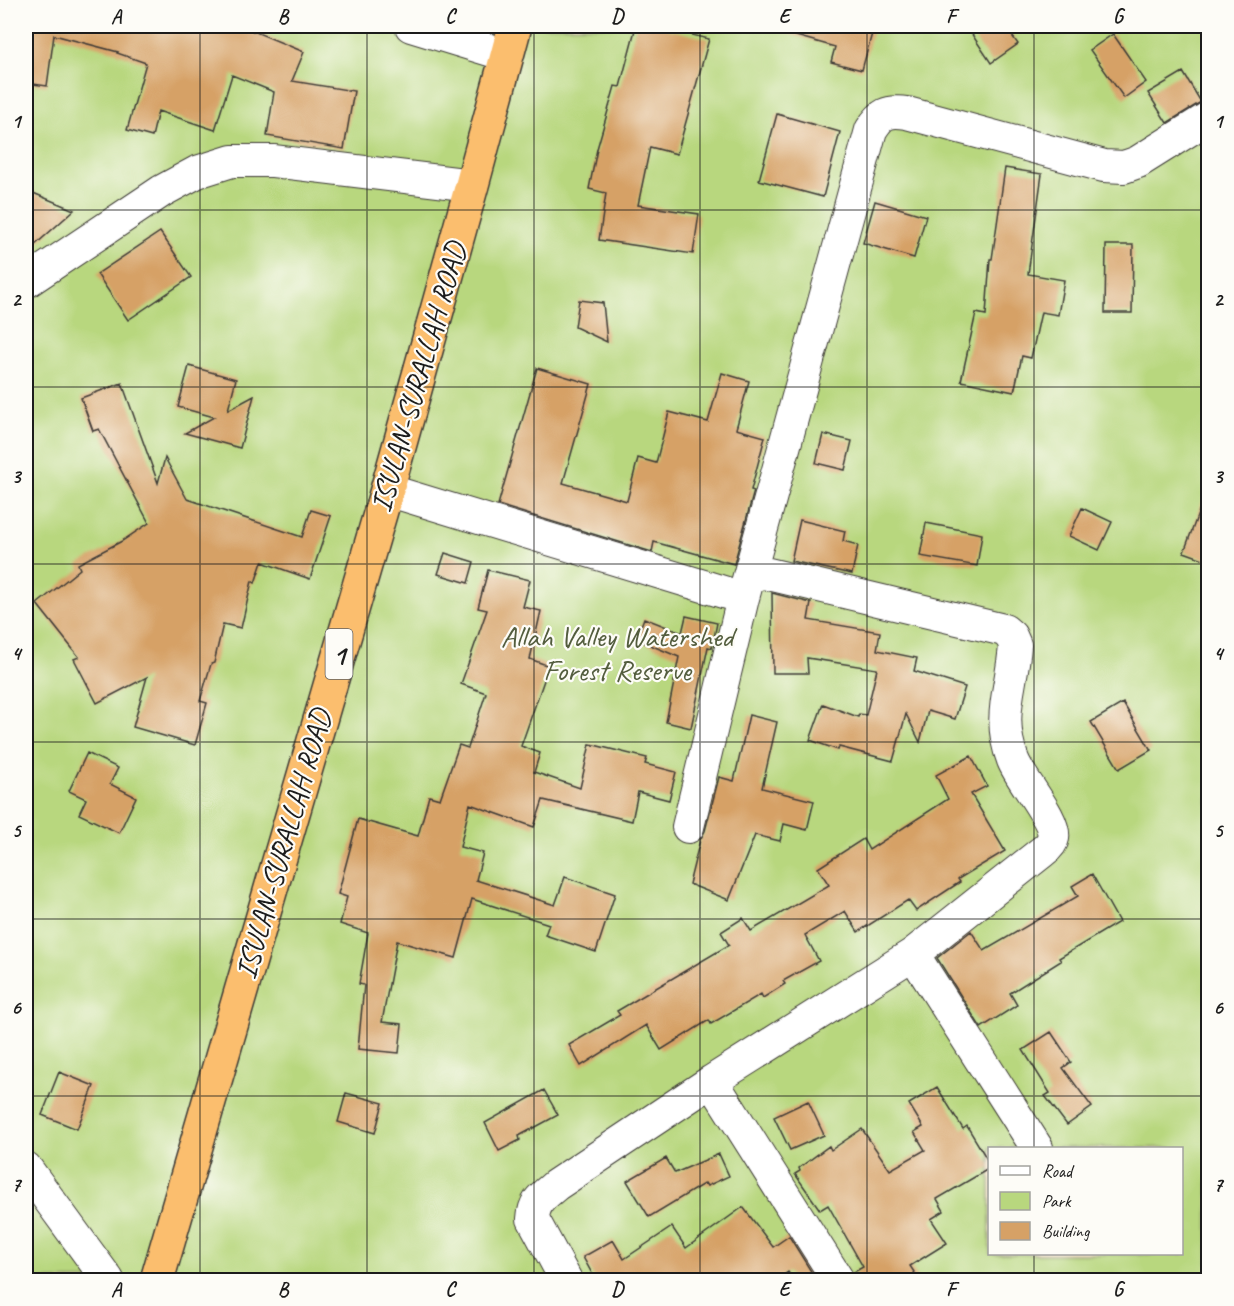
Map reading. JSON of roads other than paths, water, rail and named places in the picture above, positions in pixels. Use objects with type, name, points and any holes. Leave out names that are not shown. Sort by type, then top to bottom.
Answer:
[{"type":"highway","name":"ISULAN-SURALLAH ROAD","points":[[156,1281],[387,489],[510,40]]},
{"type":"street","points":[[411,26],[510,40]]},
{"type":"street","points":[[688,827],[747,584],[871,130],[880,117],[889,113],[907,113],[1104,166],[1124,167],[1152,154],[1209,118]]},
{"type":"street","points":[[26,282],[162,191],[197,172],[232,161],[273,161],[472,185]]},
{"type":"street","points":[[387,489],[747,584],[1004,630],[1011,636],[1015,645],[1004,728],[1014,763],[1053,830],[1052,842],[913,954],[712,1081],[556,1185],[534,1208],[533,1219],[566,1281]]},
{"type":"street","points":[[913,954],[1036,1147]]},
{"type":"street","points":[[712,1081],[838,1281]]},
{"type":"street","points":[[26,1168],[108,1281]]},
{"type":"park label","name":"Allah Valley Watershed Forest Reserve","points":[[617,653]]}]
